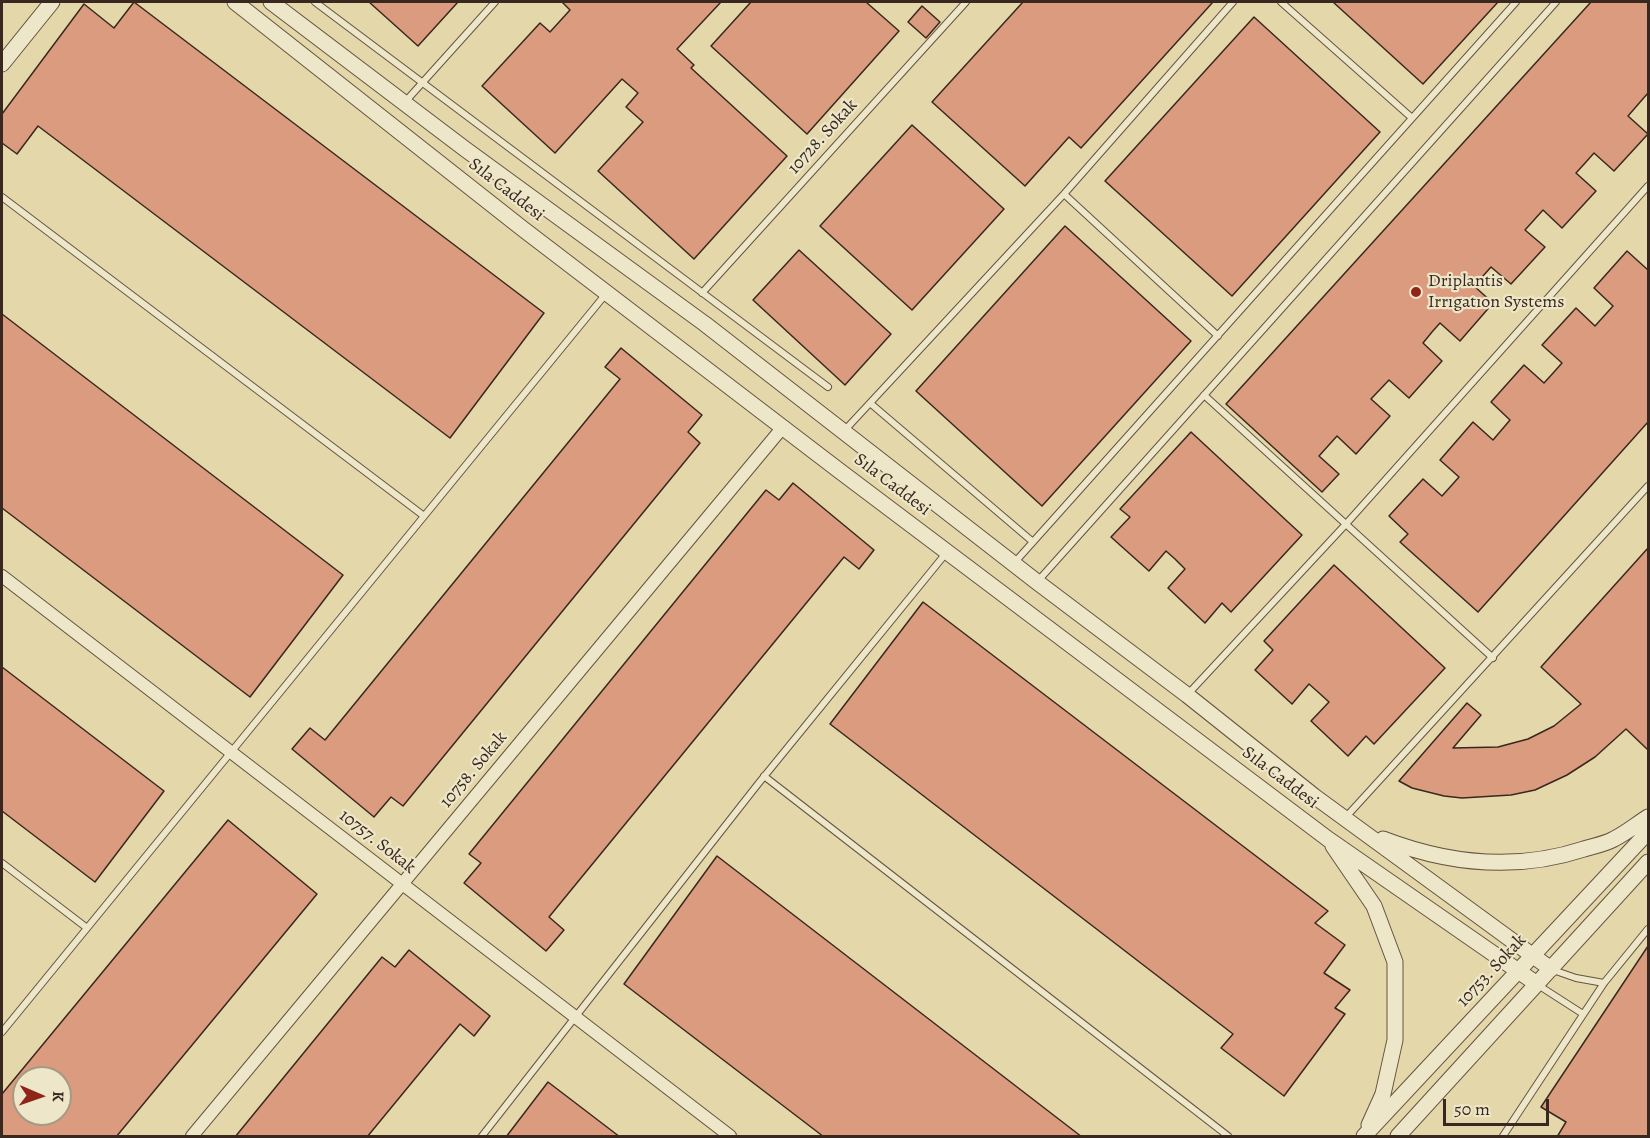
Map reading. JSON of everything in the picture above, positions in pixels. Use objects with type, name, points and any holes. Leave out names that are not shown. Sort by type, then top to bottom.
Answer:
[{"type":"street","points":[[2,64],[52,2]]},
{"type":"street","name":"Sıla Caddesi","points":[[235,2],[607,293],[947,552],[1328,838],[1537,984]]},
{"type":"street","name":"Sıla Caddesi","points":[[271,2],[404,103],[705,324],[1345,818],[1551,969]]},
{"type":"street","name":"10758. Sokak","points":[[192,1137],[783,427]]},
{"type":"street","name":"10757. Sokak","points":[[2,576],[730,1137]]},
{"type":"street","points":[[1364,832],[1408,849],[1451,859],[1490,863],[1563,856],[1613,840],[1648,817]]},
{"type":"street","name":"10753. Sokak","points":[[1364,1137],[1648,832]]},
{"type":"street","points":[[1328,838],[1374,906],[1395,962],[1395,1040],[1383,1094],[1364,1137]]},
{"type":"street","points":[[1398,1137],[1648,862]]},
{"type":"lane","points":[[315,2],[828,387]]},
{"type":"lane","points":[[404,103],[495,2]]},
{"type":"lane","name":"10728. Sokak","points":[[702,293],[966,2]]},
{"type":"lane","points":[[844,431],[1064,194],[1233,2]]},
{"type":"lane","points":[[1281,2],[1412,118]]},
{"type":"lane","points":[[1014,564],[1516,2]]},
{"type":"lane","points":[[1037,582],[1556,2]]},
{"type":"lane","points":[[1187,695],[1346,524],[1648,186]]},
{"type":"lane","points":[[1064,194],[1218,336]]},
{"type":"lane","points":[[2,197],[424,516]]},
{"type":"lane","points":[[2,1032],[607,293]]},
{"type":"lane","points":[[1204,395],[1493,658]]},
{"type":"lane","points":[[870,403],[1033,542]]},
{"type":"lane","points":[[1345,818],[1648,486]]},
{"type":"lane","points":[[482,1137],[765,776],[947,552]]},
{"type":"lane","points":[[765,776],[1228,1137]]},
{"type":"lane","points":[[2,863],[87,928]]},
{"type":"lane","points":[[1503,1137],[1604,983],[1648,929]]},
{"type":"lane","points":[[1551,969],[1576,978],[1604,983]]},
{"type":"lane","points":[[1537,984],[1583,1014]]},
{"type":"building","points":[[134,2],[544,313],[450,438],[38,126],[17,154],[2,143],[2,114],[84,4],[114,28]]},
{"type":"building","points":[[369,2],[458,2],[418,46]]},
{"type":"building","points":[[562,2],[721,2],[677,49],[694,65],[691,68],[787,156],[694,259],[598,171],[643,122],[626,107],[638,93],[622,79],[555,153],[482,86],[540,23],[550,32],[570,10]]},
{"type":"building","points":[[751,2],[866,2],[899,31],[807,134],[711,46]]},
{"type":"building","points":[[1023,2],[1213,2],[1081,148],[1069,137],[1025,186],[932,102]]},
{"type":"building","points":[[1333,2],[1498,2],[1423,84]]},
{"type":"building","points":[[1591,2],[1648,2],[1648,93],[1628,116],[1648,134],[1614,171],[1594,153],[1576,173],[1596,191],[1562,228],[1543,210],[1525,230],[1545,247],[1511,284],[1491,267],[1474,286],[1493,303],[1460,341],[1440,323],[1432,332],[1423,343],[1442,361],[1409,398],[1389,380],[1371,399],[1390,416],[1356,454],[1337,436],[1319,456],[1339,474],[1322,492],[1226,404]]},
{"type":"building","points":[[922,6],[940,22],[926,38],[908,22]]},
{"type":"building","points":[[1254,17],[1380,132],[1232,296],[1105,181]]},
{"type":"building","points":[[912,125],[1004,209],[912,310],[820,226]]},
{"type":"building","points":[[1065,226],[1191,341],[1042,506],[916,391]]},
{"type":"building","points":[[799,250],[891,334],[845,385],[753,300]]},
{"type":"building","points":[[1627,251],[1648,270],[1648,422],[1478,612],[1400,542],[1408,534],[1389,516],[1423,479],[1442,496],[1451,486],[1459,477],[1440,460],[1473,422],[1493,440],[1510,420],[1491,402],[1524,365],[1544,383],[1554,372],[1562,363],[1542,345],[1576,308],[1595,326],[1613,306],[1594,288]]},
{"type":"building","points":[[2,314],[343,575],[250,697],[2,508]]},
{"type":"building","points":[[621,348],[702,415],[688,432],[700,443],[403,806],[391,797],[374,817],[292,749],[310,728],[325,740],[620,379],[605,367]]},
{"type":"building","points":[[1191,432],[1302,535],[1231,612],[1222,603],[1205,623],[1168,588],[1185,569],[1175,559],[1166,551],[1149,571],[1111,537],[1130,517],[1120,509]]},
{"type":"building","points":[[793,483],[874,550],[859,569],[844,557],[549,917],[564,930],[546,951],[464,883],[481,863],[469,854],[766,490],[779,500]]},
{"type":"building","points":[[1648,548],[1648,750],[1626,729],[1595,757],[1567,775],[1535,790],[1511,795],[1462,798],[1444,796],[1412,788],[1399,781],[1467,703],[1481,715],[1453,748],[1498,747],[1528,739],[1554,726],[1581,704],[1541,667]]},
{"type":"building","points":[[1334,565],[1445,668],[1374,744],[1366,736],[1348,756],[1311,721],[1329,702],[1309,684],[1292,704],[1255,670],[1273,650],[1264,641]]},
{"type":"building","points":[[923,602],[1328,911],[1315,923],[1345,945],[1324,973],[1350,990],[1335,1008],[1345,1014],[1284,1096],[1221,1048],[1233,1034],[830,724]]},
{"type":"building","points":[[2,667],[164,791],[95,882],[2,811]]},
{"type":"building","points":[[228,820],[317,894],[116,1137],[2,1137],[2,1094],[12,1082],[12,1126],[72,1126],[72,1066],[25,1066]]},
{"type":"building","points":[[717,856],[1082,1137],[824,1137],[624,984]]},
{"type":"building","points":[[1648,946],[1648,1137],[1557,1137],[1566,1122],[1541,1107]]},
{"type":"building","points":[[409,950],[490,1016],[474,1036],[460,1024],[367,1137],[235,1137],[382,957],[395,967]]},
{"type":"building","points":[[548,1082],[620,1137],[506,1137]]},
{"type":"place","name":"Driplantis Irrıgatıon Systems","points":[[1416,292]]}]
